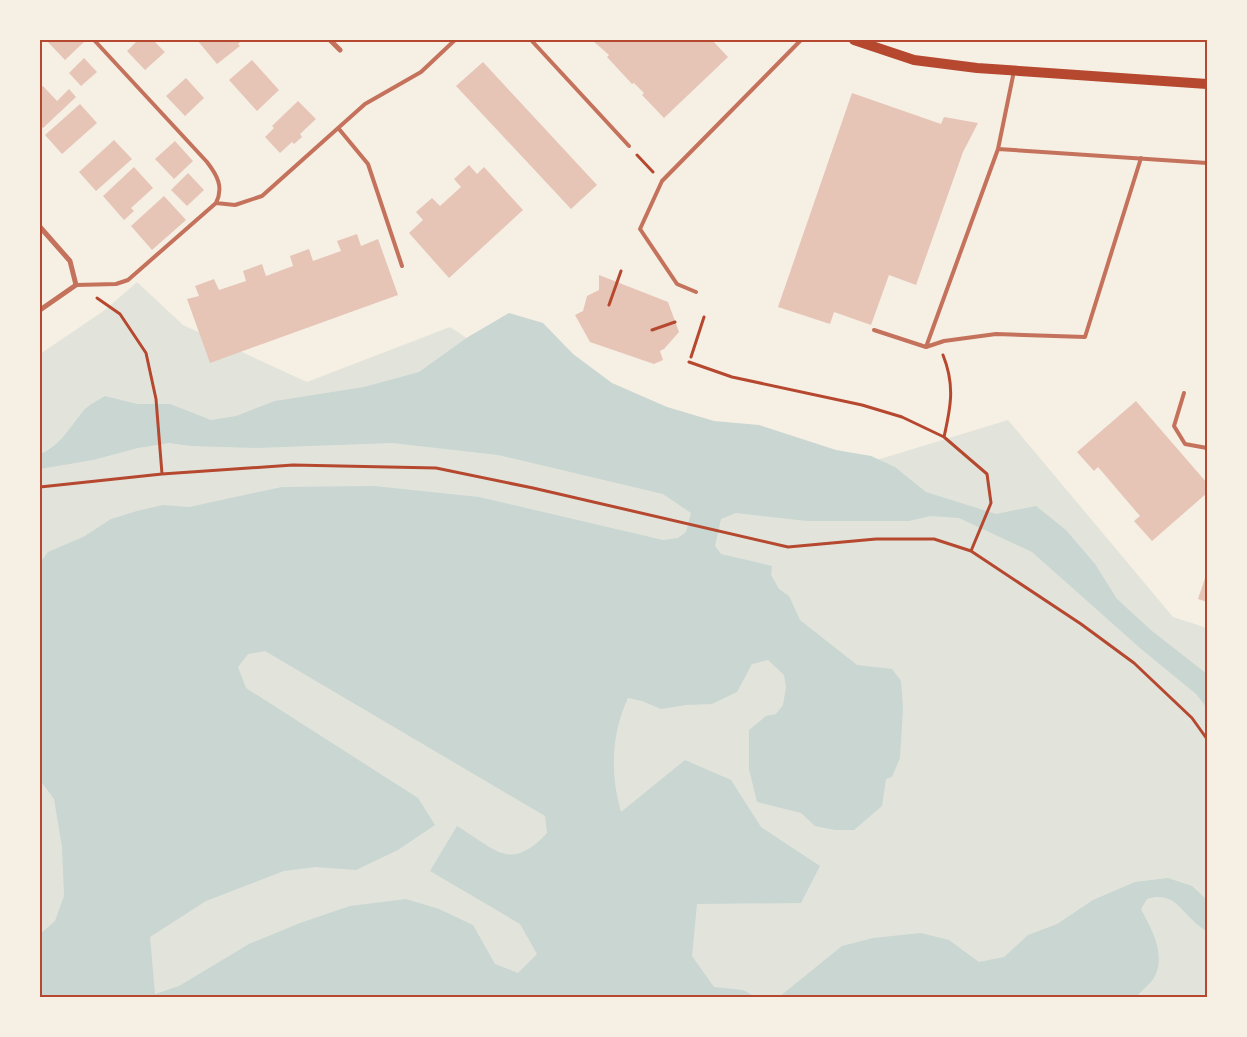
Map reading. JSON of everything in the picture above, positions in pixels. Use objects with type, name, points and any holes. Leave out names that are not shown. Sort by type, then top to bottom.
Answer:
[{"type":"main road","points":[[854,40],[914,60],[1014,71],[1207,84]]},
{"type":"street","points":[[330,40],[340,50]]},
{"type":"street","points":[[40,227],[70,261],[76,285],[40,310]]},
{"type":"lane","points":[[76,285],[116,284],[128,280],[216,202],[221,193],[217,175],[94,40]]},
{"type":"lane","points":[[216,202],[235,205],[262,196],[365,104],[422,72],[455,40]]},
{"type":"lane","points":[[532,40],[629,146]]},
{"type":"lane","points":[[696,292],[677,284],[640,229],[662,181],[800,40]]},
{"type":"lane","points":[[926,347],[998,149],[1014,71]]},
{"type":"lane","points":[[339,129],[368,164],[402,266]]},
{"type":"lane","points":[[998,149],[1207,163]]},
{"type":"lane","points":[[874,330],[926,347],[944,341],[996,334],[1084,337],[1141,158]]},
{"type":"lane","points":[[1184,393],[1174,426],[1185,444],[1207,448]]},
{"type":"path","points":[[629,146],[662,181]]},
{"type":"path","points":[[609,305],[621,271]]},
{"type":"path","points":[[91,295],[120,314],[146,353],[156,399],[162,474]]},
{"type":"path","points":[[691,357],[704,317]]},
{"type":"path","points":[[652,330],[675,322]]},
{"type":"path","points":[[944,341],[942,352],[949,371],[952,404],[944,437]]},
{"type":"path","points":[[689,362],[732,377],[862,405],[902,417],[944,437],[987,474],[991,503],[971,551]]},
{"type":"path","points":[[40,487],[162,474],[293,465],[436,468],[532,488],[788,547],[876,539],[934,539],[971,551],[1081,624],[1134,663],[1192,718],[1207,739]]},
{"type":"shaded area","points":[[137,282],[183,325],[307,382],[450,327],[723,507],[1008,420],[1173,617],[1207,628],[1207,997],[40,997],[40,354],[105,310]]},
{"type":"shaded area","points":[[509,313],[543,323],[573,354],[612,383],[667,407],[714,421],[759,425],[836,450],[871,456],[895,467],[926,492],[996,514],[1036,506],[1066,530],[1095,564],[1117,599],[1152,631],[1207,674],[1207,708],[1196,694],[1140,648],[1032,552],[959,518],[930,516],[909,521],[807,521],[736,513],[721,519],[715,546],[721,554],[772,566],[771,575],[779,589],[789,596],[800,620],[857,665],[892,669],[901,681],[903,709],[900,758],[892,777],[886,779],[882,806],[854,830],[835,830],[815,826],[801,813],[757,802],[749,769],[749,730],[766,716],[776,714],[783,705],[786,687],[784,675],[768,660],[752,664],[737,692],[712,704],[686,705],[661,709],[642,701],[628,698],[618,726],[614,755],[615,784],[621,812],[685,760],[731,780],[761,827],[820,866],[801,903],[697,904],[692,956],[714,987],[743,990],[756,997],[40,997],[40,934],[55,921],[64,896],[62,847],[54,799],[40,780],[40,563],[48,552],[85,536],[111,519],[137,511],[163,505],[189,507],[282,487],[374,486],[479,497],[663,540],[678,538],[686,532],[691,513],[663,494],[498,455],[392,443],[256,448],[191,446],[169,443],[138,448],[93,460],[40,469],[40,454],[60,440],[87,407],[105,396],[137,404],[170,404],[211,420],[236,416],[275,401],[364,387],[419,372],[468,337]],"holes":[[[265,651],[545,816],[547,833],[523,852],[512,854],[492,849],[457,826],[430,871],[520,924],[537,954],[518,973],[495,964],[473,925],[439,909],[406,899],[350,906],[300,923],[249,944],[179,986],[155,994],[150,937],[206,901],[284,871],[316,867],[356,870],[398,850],[435,825],[418,798],[246,688],[238,667],[248,654]]]},
{"type":"shaded area","points":[[1168,878],[1192,886],[1207,900],[1207,931],[1192,920],[1180,907],[1166,898],[1147,899],[1141,909],[1156,941],[1159,959],[1158,968],[1149,985],[1136,997],[779,997],[842,946],[873,938],[921,933],[949,940],[979,962],[1004,957],[1028,935],[1057,924],[1093,900],[1135,882]]},
{"type":"building","points":[[46,40],[82,40],[84,42],[65,60]]},
{"type":"building","points":[[138,40],[153,40],[165,52],[145,70],[127,51]]},
{"type":"building","points":[[197,40],[241,41],[238,44],[240,46],[217,64]]},
{"type":"building","points":[[592,40],[712,40],[728,57],[664,118],[642,95],[644,93],[634,83],[632,84],[607,57],[609,55]]},
{"type":"building","points":[[84,58],[97,72],[81,86],[69,73]]},
{"type":"building","points":[[252,60],[279,90],[257,111],[229,80]]},
{"type":"building","points":[[483,62],[597,185],[571,209],[456,86]]},
{"type":"building","points":[[186,78],[204,98],[185,116],[166,96]]},
{"type":"building","points":[[43,86],[57,101],[69,89],[76,97],[43,128],[40,125],[40,88]]},
{"type":"building","points":[[852,93],[941,124],[944,117],[978,123],[963,152],[916,285],[889,275],[871,325],[834,312],[830,324],[778,307]]},
{"type":"building","points":[[298,101],[316,119],[300,134],[302,137],[294,144],[292,142],[280,153],[265,137],[274,128],[272,126]]},
{"type":"building","points":[[80,104],[97,123],[62,154],[45,135]]},
{"type":"building","points":[[114,140],[132,159],[96,191],[79,172]]},
{"type":"building","points":[[175,141],[193,161],[174,179],[155,159]]},
{"type":"building","points":[[469,165],[477,174],[484,167],[523,210],[449,278],[409,233],[423,220],[416,212],[432,198],[440,206],[461,187],[454,179]]},
{"type":"building","points":[[134,167],[153,188],[131,208],[134,211],[124,220],[103,196]]},
{"type":"building","points":[[188,173],[204,190],[187,206],[171,190]]},
{"type":"building","points":[[164,196],[186,220],[152,250],[131,226]]},
{"type":"building","points":[[357,234],[361,246],[378,239],[398,295],[210,363],[187,299],[199,296],[195,286],[214,279],[219,290],[246,281],[243,271],[262,264],[266,276],[293,266],[290,256],[309,249],[313,261],[341,251],[337,241]]},
{"type":"building","points":[[599,275],[668,302],[679,332],[660,351],[663,360],[654,364],[590,342],[575,315],[583,311],[587,296],[599,290]]},
{"type":"building","points":[[1136,401],[1207,483],[1207,493],[1152,541],[1134,521],[1140,516],[1098,467],[1094,471],[1077,452]]},
{"type":"building","points":[[1207,572],[1207,602],[1198,599]]}]
